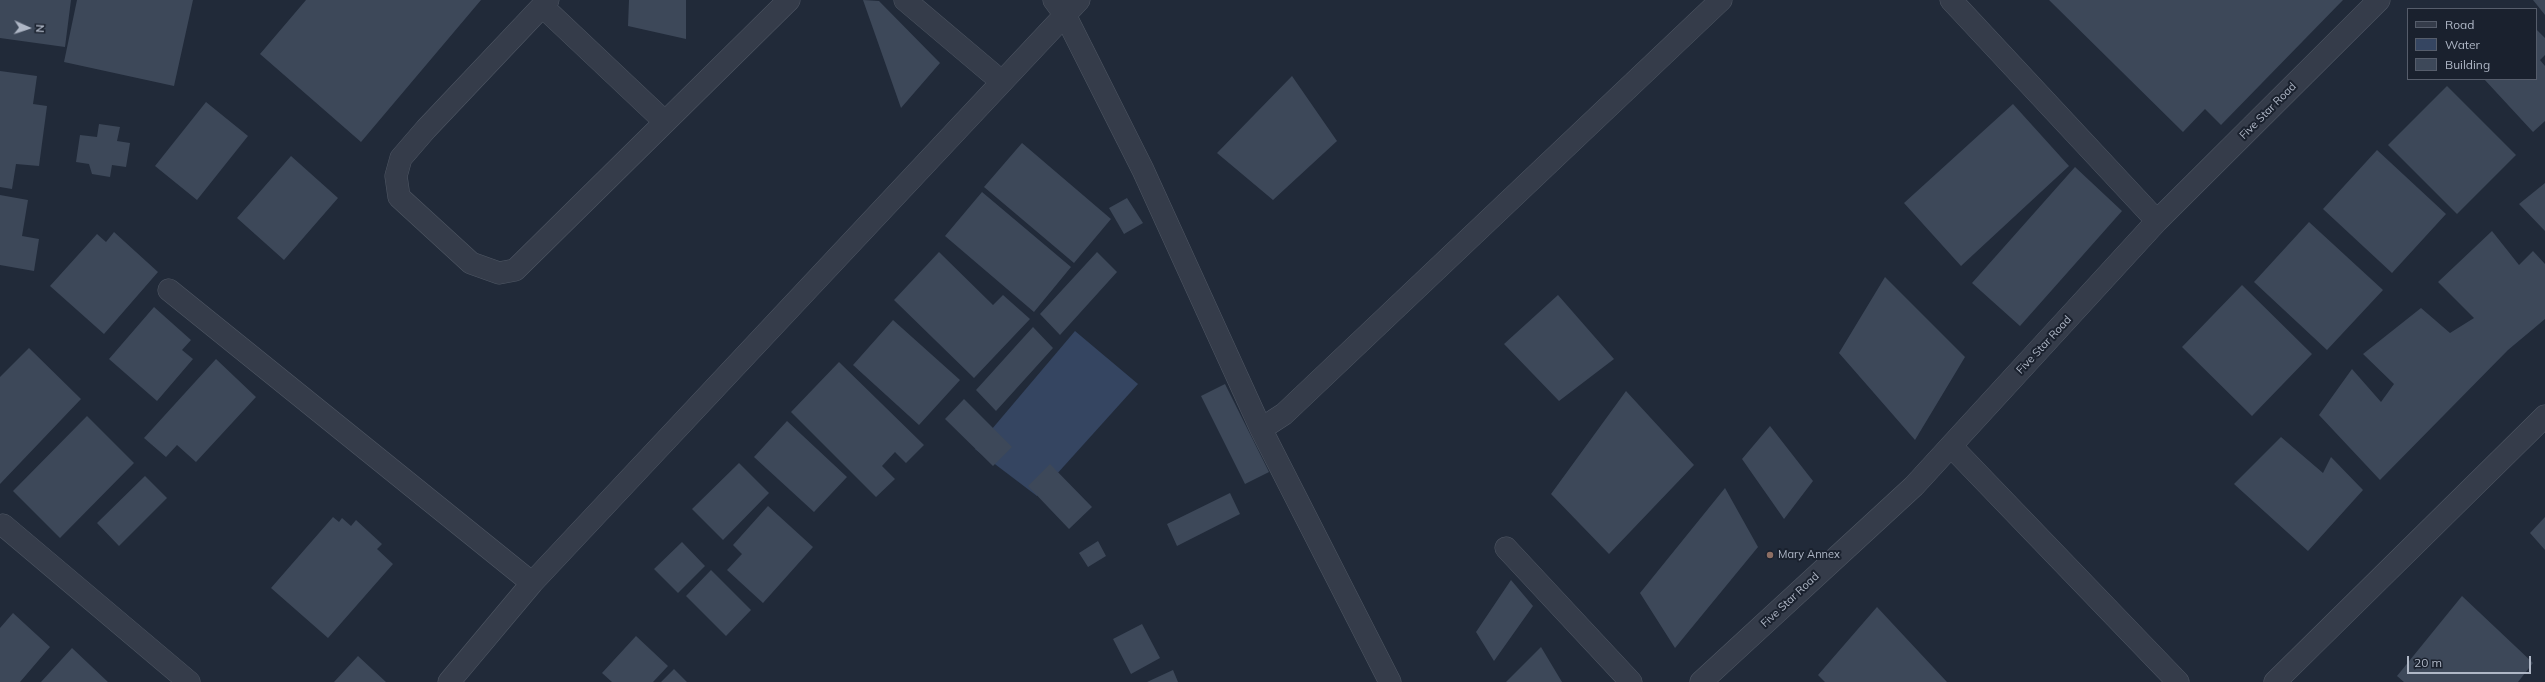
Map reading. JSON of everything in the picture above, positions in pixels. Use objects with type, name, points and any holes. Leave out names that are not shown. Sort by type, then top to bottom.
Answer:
[{"type":"street","points":[[665,122],[545,3],[401,158],[396,176],[399,197],[471,263],[499,273],[515,270],[789,0]]},
{"type":"street","points":[[905,0],[1002,82]]},
{"type":"street","points":[[1261,429],[1284,414],[1720,0]]},
{"type":"street","points":[[1951,0],[2158,221]]},
{"type":"street","name":"Five Star Road","points":[[1701,682],[1914,486],[2158,221],[2379,0]]},
{"type":"street","points":[[449,682],[532,583],[1002,82],[1066,5],[1261,429],[1390,682]]},
{"type":"street","points":[[169,290],[532,583]]},
{"type":"street","points":[[2275,682],[2545,416]]},
{"type":"street","points":[[1951,446],[2178,682]]},
{"type":"street","points":[[4,525],[189,682]]},
{"type":"street","points":[[1506,548],[1631,682]]},
{"type":"water","points":[[1075,331],[1138,384],[1037,496],[975,449]]},
{"type":"building","points":[[0,0],[71,0],[65,47],[0,38]]},
{"type":"building","points":[[77,0],[193,0],[174,86],[64,62]]},
{"type":"building","points":[[306,0],[481,0],[361,142],[260,54]]},
{"type":"building","points":[[629,0],[686,0],[686,39],[628,26]]},
{"type":"building","points":[[863,0],[879,1],[940,63],[901,108]]},
{"type":"building","points":[[2049,0],[2343,0],[2221,125],[2205,109],[2183,132]]},
{"type":"building","points":[[2533,0],[2545,0],[2545,15]]},
{"type":"building","points":[[2537,30],[2545,38],[2545,55],[2540,60],[2545,66],[2545,121],[2533,132],[2485,80],[2537,80]]},
{"type":"building","points":[[0,71],[37,76],[33,104],[47,106],[39,166],[16,164],[12,189],[0,187]]},
{"type":"building","points":[[1292,76],[1337,141],[1273,200],[1217,153]]},
{"type":"building","points":[[2447,86],[2516,155],[2457,214],[2388,145]]},
{"type":"building","points":[[206,102],[248,136],[197,200],[155,166]]},
{"type":"building","points":[[2013,104],[2069,166],[1961,266],[1904,203]]},
{"type":"building","points":[[99,124],[120,127],[117,141],[130,143],[126,167],[112,165],[110,177],[92,174],[89,164],[76,162],[80,135],[97,137]]},
{"type":"building","points":[[1022,143],[1111,219],[1074,263],[984,187]]},
{"type":"building","points":[[2377,150],[2446,214],[2392,273],[2323,209]]},
{"type":"building","points":[[291,156],[338,198],[284,260],[237,218]]},
{"type":"building","points":[[2075,167],[2122,211],[2020,326],[1972,283]]},
{"type":"building","points":[[2545,183],[2545,231],[2519,204]]},
{"type":"building","points":[[982,192],[1071,267],[1034,312],[945,236]]},
{"type":"building","points":[[0,195],[28,200],[22,236],[39,239],[34,271],[0,265]]},
{"type":"building","points":[[1127,198],[1143,223],[1124,234],[1109,208]]},
{"type":"building","points":[[2309,222],[2383,290],[2327,350],[2254,282]]},
{"type":"building","points":[[2492,231],[2519,265],[2533,251],[2545,264],[2545,319],[2508,350],[2380,480],[2319,415],[2352,369],[2381,402],[2394,384],[2363,354],[2421,308],[2450,333],[2474,318],[2438,282]]},
{"type":"building","points":[[114,232],[158,272],[104,334],[50,286],[97,234],[106,242]]},
{"type":"building","points":[[939,252],[993,305],[1003,295],[1030,319],[974,378],[894,300]]},
{"type":"building","points":[[1097,252],[1117,272],[1060,335],[1040,314]]},
{"type":"building","points":[[1885,277],[1965,357],[1915,440],[1839,353]]},
{"type":"building","points":[[2242,285],[2312,354],[2252,416],[2182,347]]},
{"type":"building","points":[[1558,295],[1614,359],[1559,401],[1504,344]]},
{"type":"building","points":[[154,307],[191,340],[182,350],[193,359],[157,401],[109,359]]},
{"type":"building","points":[[893,320],[960,380],[919,425],[853,365]]},
{"type":"building","points":[[1033,327],[1053,348],[996,411],[976,390]]},
{"type":"building","points":[[29,348],[81,399],[0,484],[0,377]]},
{"type":"building","points":[[216,359],[256,397],[196,462],[177,445],[166,457],[144,438]]},
{"type":"building","points":[[839,362],[924,445],[906,463],[895,452],[882,466],[895,479],[876,497],[791,412]]},
{"type":"building","points":[[1225,384],[1269,472],[1245,484],[1201,396]]},
{"type":"building","points":[[1626,391],[1694,465],[1609,554],[1551,494]]},
{"type":"building","points":[[964,399],[1012,447],[993,466],[945,419]]},
{"type":"building","points":[[87,416],[134,463],[60,538],[13,491]]},
{"type":"building","points":[[787,421],[847,477],[814,512],[754,457]]},
{"type":"building","points":[[1770,426],[1813,481],[1784,519],[1742,459]]},
{"type":"building","points":[[2281,437],[2323,473],[2331,457],[2363,490],[2308,551],[2234,484]]},
{"type":"building","points":[[739,463],[769,493],[723,540],[692,509]]},
{"type":"building","points":[[1050,464],[1092,507],[1069,529],[1028,486]]},
{"type":"building","points":[[145,476],[167,498],[119,546],[97,523]]},
{"type":"building","points":[[1725,488],[1758,547],[1675,648],[1640,593]]},
{"type":"building","points":[[1230,493],[1240,514],[1177,546],[1167,524]]},
{"type":"building","points":[[768,506],[813,547],[763,603],[727,570],[742,554],[733,545]]},
{"type":"building","points":[[333,517],[339,522],[342,518],[351,526],[356,520],[382,544],[377,549],[393,564],[328,638],[271,588]]},
{"type":"building","points":[[2545,517],[2545,550],[2530,533]]},
{"type":"building","points":[[1098,541],[1106,556],[1088,567],[1079,553]]},
{"type":"building","points":[[682,542],[705,566],[678,593],[654,569]]},
{"type":"building","points":[[711,570],[751,610],[726,636],[686,596]]},
{"type":"building","points":[[1511,580],[1533,606],[1494,661],[1476,632]]},
{"type":"building","points":[[2462,596],[2533,663],[2518,682],[2404,682],[2397,676]]},
{"type":"building","points":[[1877,607],[1947,682],[1825,682],[1818,675]]},
{"type":"building","points":[[13,613],[50,647],[20,682],[0,682],[0,628]]},
{"type":"building","points":[[1142,624],[1160,658],[1131,674],[1113,639]]},
{"type":"building","points":[[636,636],[668,666],[653,682],[612,682],[602,673]]},
{"type":"building","points":[[1541,647],[1562,682],[1506,682]]},
{"type":"building","points":[[72,648],[108,682],[41,682]]},
{"type":"building","points":[[358,656],[386,682],[334,682]]},
{"type":"building","points":[[674,669],[687,682],[661,682]]},
{"type":"building","points":[[1173,670],[1178,682],[1147,682]]},
{"type":"place","name":"Mary Annex","points":[[1770,555]]}]
